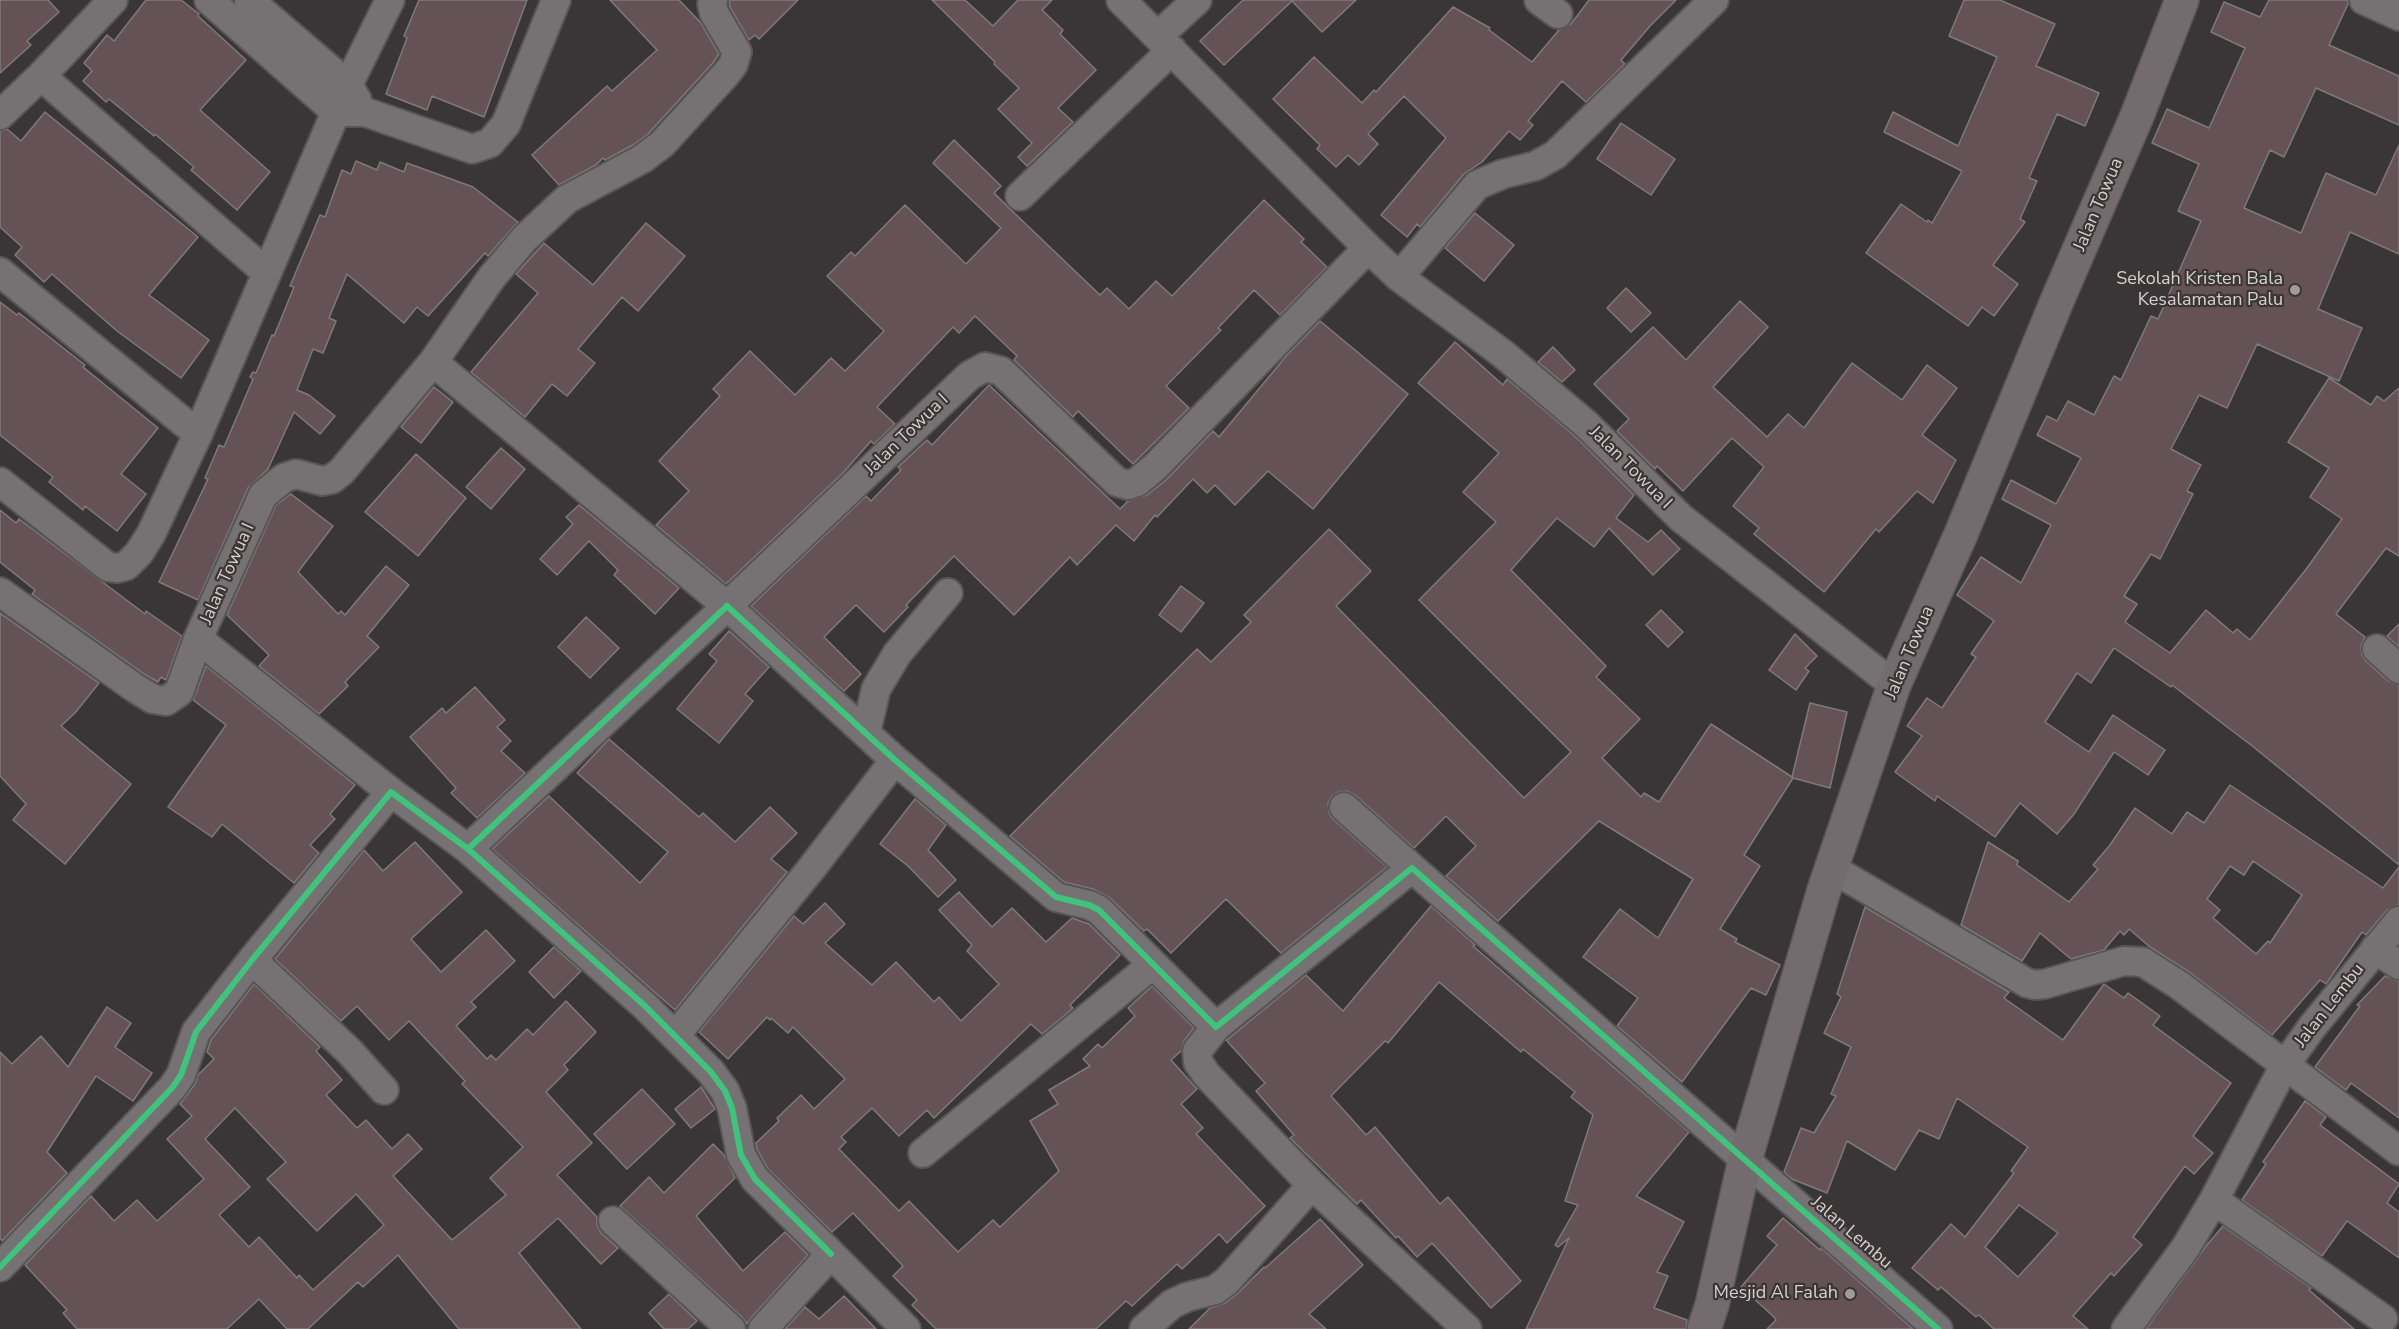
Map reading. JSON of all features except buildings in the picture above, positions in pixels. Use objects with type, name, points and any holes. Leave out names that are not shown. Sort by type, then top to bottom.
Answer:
[{"type":"main road","name":"Jalan Towua","points":[[1704,1329],[1712,1305],[1745,1160],[1831,868],[1894,685],[1961,534],[2137,116],[2182,0]]},
{"type":"street","points":[[0,115],[41,76],[113,0]]},
{"type":"street","points":[[209,0],[336,112],[365,112],[472,149],[490,143],[506,124],[556,0]]},
{"type":"street","points":[[249,0],[348,85],[365,112]]},
{"type":"street","points":[[0,482],[108,567],[126,566],[139,553],[152,534],[198,434],[336,112],[390,0]]},
{"type":"street","name":"Jalan Towua I","points":[[713,0],[714,13],[737,52],[733,65],[662,144],[642,159],[567,199],[545,217],[492,277],[433,362],[342,471],[332,479],[322,481],[296,474],[284,478],[263,495],[198,639],[468,849],[645,1006],[711,1072],[725,1091],[732,1108],[741,1155],[755,1179],[906,1329]]},
{"type":"street","name":"Jalan Towua I","points":[[1121,0],[1399,277],[1503,354],[1587,424],[1681,518],[1894,685]]},
{"type":"street","points":[[1020,196],[1165,43],[1197,0]]},
{"type":"street","points":[[1399,277],[1477,185],[1503,174],[1534,166],[1555,155],[1714,0]]},
{"type":"street","points":[[2364,0],[2399,16]]},
{"type":"street","points":[[41,76],[267,273]]},
{"type":"street","name":"Jalan Towua I","points":[[728,606],[969,376],[985,367],[1001,371],[1117,482],[1128,485],[1137,482],[1368,248]]},
{"type":"street","points":[[0,273],[198,434]]},
{"type":"street","points":[[433,362],[728,606],[895,760],[1056,897],[1089,905],[1098,910],[1216,1027]]},
{"type":"street","points":[[0,592],[153,699],[166,701],[179,692],[198,639]]},
{"type":"street","points":[[866,732],[876,689],[897,654],[948,593]]},
{"type":"street","points":[[468,849],[728,606]]},
{"type":"street","points":[[2376,649],[2399,669]]},
{"type":"street","points":[[675,1036],[811,869],[895,760]]},
{"type":"street","points":[[0,1267],[172,1088],[181,1075],[196,1032],[252,960],[392,792]]},
{"type":"street","name":"Jalan Lembu","points":[[1344,807],[1938,1329]]},
{"type":"street","points":[[1412,868],[1216,1027],[1197,1051],[1198,1062],[1206,1074],[1312,1185],[1467,1329]]},
{"type":"street","points":[[1831,868],[2027,983],[2045,984],[2124,961],[2143,962],[2179,985],[2285,1065]]},
{"type":"street","name":"Jalan Lembu","points":[[2126,1329],[2186,1247],[2214,1200],[2285,1065],[2312,1027],[2399,921]]},
{"type":"street","name":"Jalan Lembu","points":[[2375,948],[2399,965]]},
{"type":"street","points":[[252,960],[350,1052],[384,1090]]},
{"type":"street","points":[[923,1153],[1152,965]]},
{"type":"street","name":"Jalan Lembu","points":[[2285,1065],[2399,1151]]},
{"type":"street","points":[[1144,1329],[1172,1304],[1187,1297],[1215,1290],[1227,1281],[1312,1185]]},
{"type":"street","points":[[2214,1200],[2383,1318]]},
{"type":"street","points":[[613,1221],[731,1329]]},
{"type":"street","points":[[763,1329],[831,1254]]},
{"type":"cycle path","points":[[468,849],[727,606],[895,760],[1056,897],[1089,905],[1099,910],[1216,1027],[1412,868],[1938,1329]]},
{"type":"cycle path","points":[[0,1267],[172,1088],[181,1075],[196,1032],[252,960],[391,792],[468,849],[645,1006],[711,1072],[725,1091],[732,1108],[741,1155],[755,1179],[831,1254]]},
{"type":"place","name":"Sekolah Kristen Bala Kesalamatan Palu","points":[[2295,290]]},
{"type":"place","name":"Mesjid Al Falah","points":[[1850,1294]]}]
